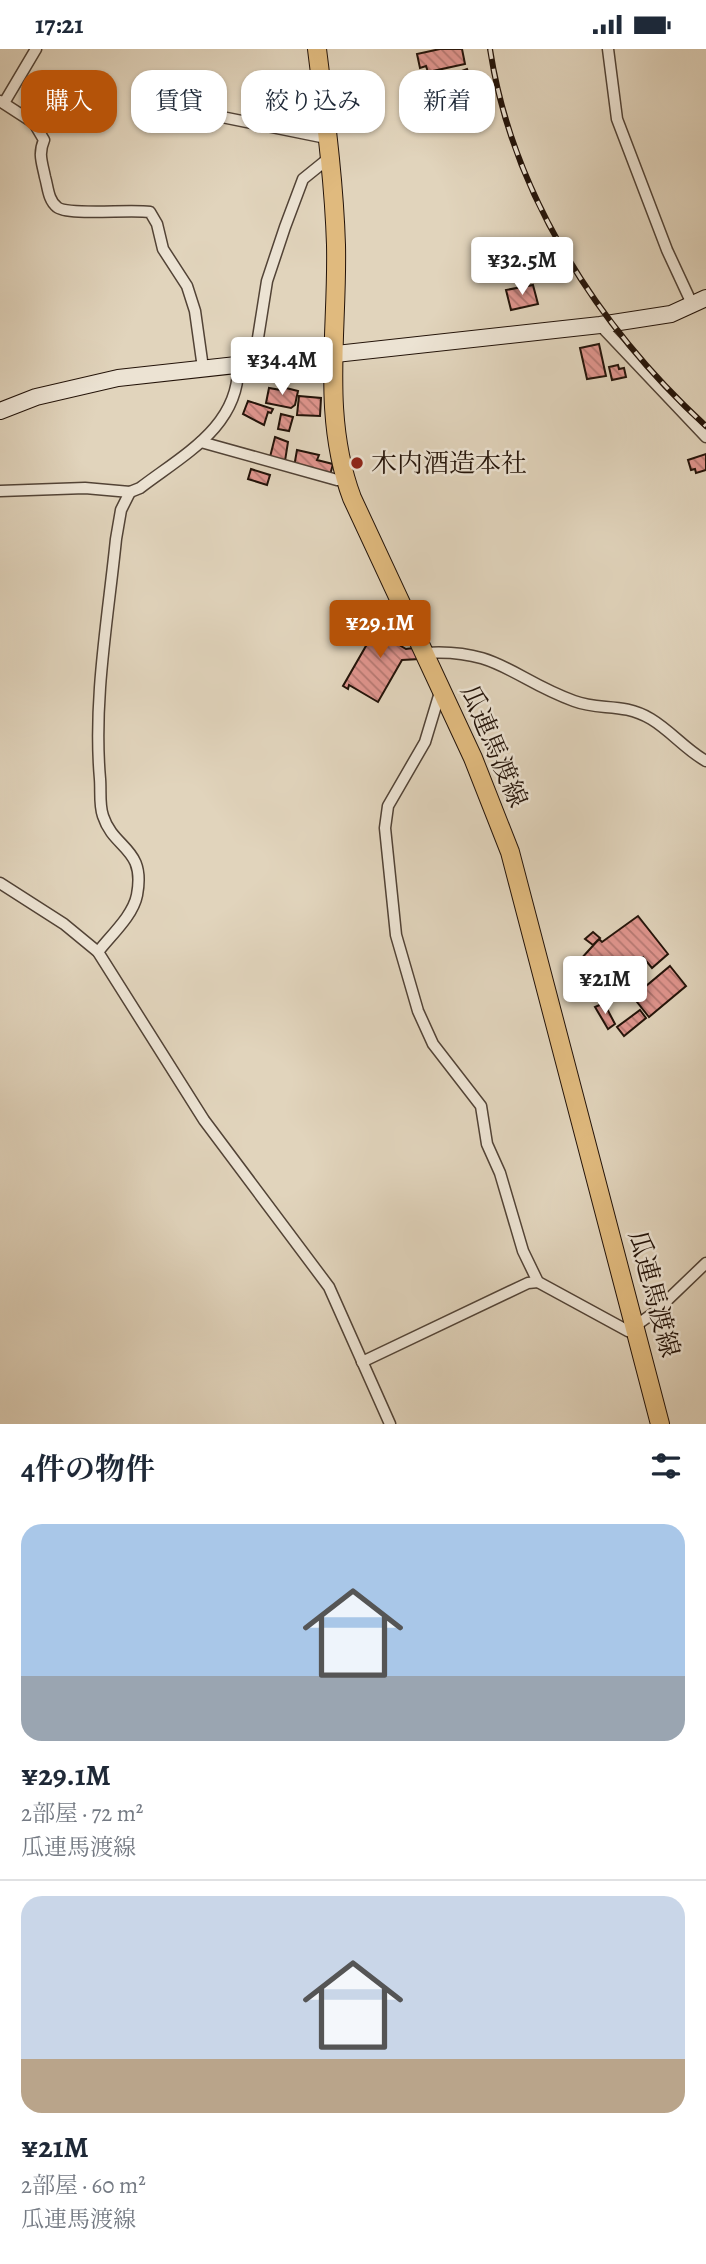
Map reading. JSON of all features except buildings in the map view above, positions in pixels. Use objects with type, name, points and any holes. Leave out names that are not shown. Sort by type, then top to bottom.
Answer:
[{"type":"main road","name":"瓜連馬渡線","points":[[317,49],[336,244],[333,416],[345,479],[473,758],[510,852],[660,1424]]},
{"type":"street","points":[[36,49],[2,102],[34,123],[44,140],[39,151],[51,201],[59,209],[72,212],[127,209],[150,212],[157,224],[163,249],[187,286],[195,311],[203,368]]},
{"type":"street","points":[[0,411],[36,397],[118,378],[333,353],[508,338],[671,314],[700,302],[667,250],[617,119],[608,49]]},
{"type":"street","points":[[227,118],[327,138]]},
{"type":"street","points":[[97,952],[132,909],[138,888],[136,860],[103,816],[97,748],[121,510],[130,492],[201,442],[225,417],[234,401],[267,281],[303,179],[329,158]]},
{"type":"street","points":[[600,325],[706,437]]},
{"type":"street","points":[[201,442],[289,469],[337,480],[345,479]]},
{"type":"street","points":[[0,491],[85,488],[130,492]]},
{"type":"street","points":[[424,653],[477,656],[501,663],[575,702],[626,707],[653,720],[706,761]]},
{"type":"street","points":[[441,689],[425,742],[388,806],[385,828],[396,935],[423,1028],[481,1106],[487,1144],[500,1173],[523,1251],[538,1282],[628,1331],[655,1313],[706,1263]]},
{"type":"street","points":[[0,883],[64,924],[97,952],[204,1120],[329,1287],[390,1424]]},
{"type":"street","points":[[362,1362],[528,1283],[538,1282]]},
{"type":"railway","points":[[490,49],[501,103],[518,155],[540,206],[566,255],[596,302],[630,346],[667,388],[706,426]]},
{"type":"place","name":"木内酒造本社","points":[[357,463]]}]
